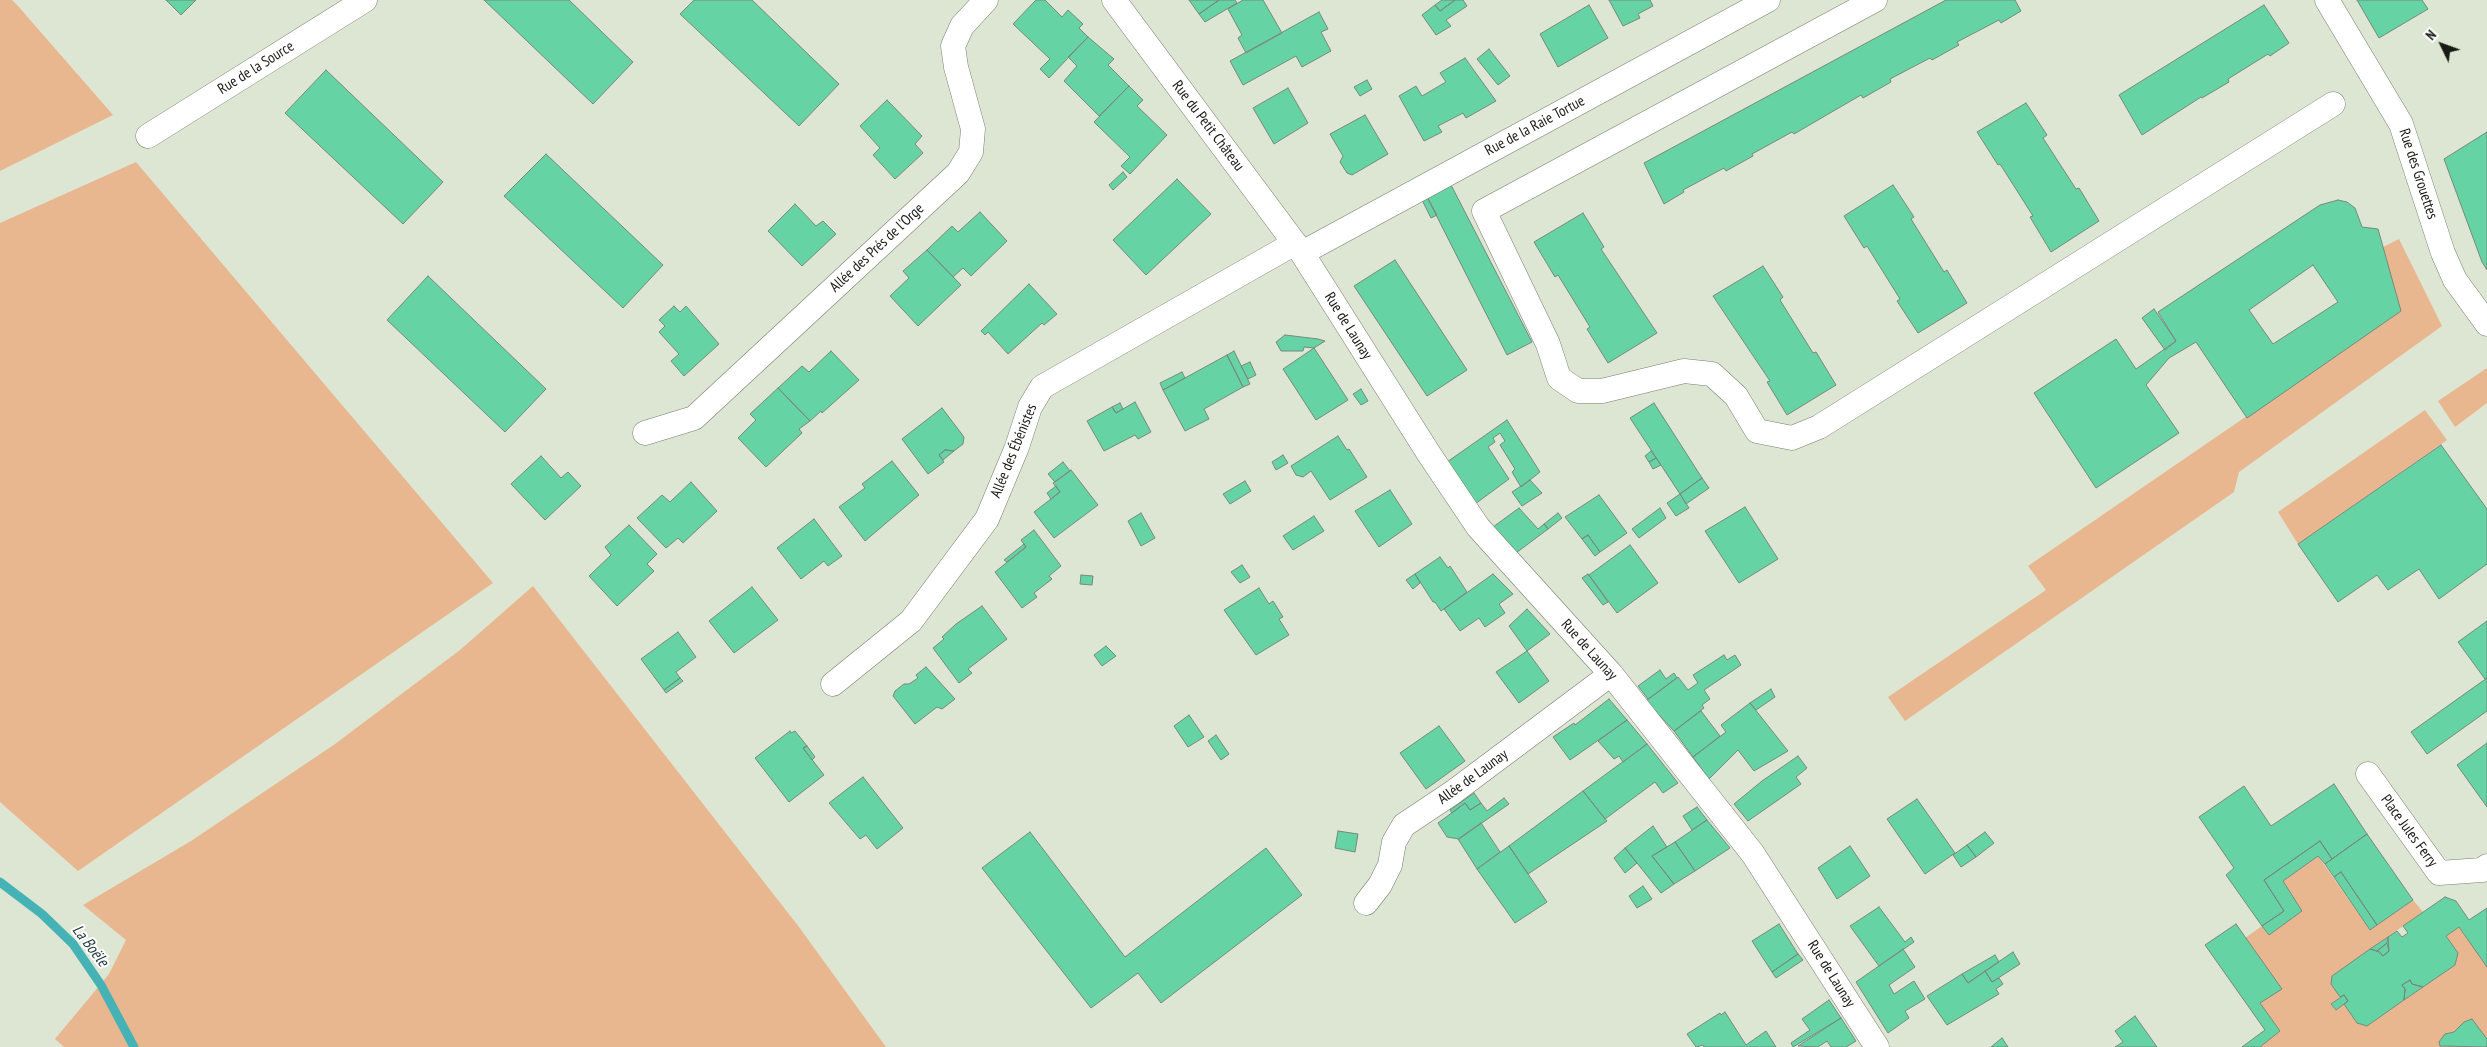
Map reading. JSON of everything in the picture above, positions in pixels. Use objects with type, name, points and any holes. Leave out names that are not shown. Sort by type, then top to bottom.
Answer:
[{"type":"street","name":"Rue de la Source","points":[[148,136],[365,0]]},
{"type":"street","name":"Allée des Prés de l'Orge","points":[[645,433],[694,418],[958,173],[971,152],[973,128],[956,67],[953,46],[962,26],[986,0]]},
{"type":"street","name":"Rue du Petit Château","points":[[1114,0],[1298,248]]},
{"type":"street","name":"Rue de la Raie Tortue","points":[[1298,248],[1768,0]]},
{"type":"street","points":[[1875,0],[1484,211],[1548,344],[1559,378],[1578,390],[1602,391],[1684,371],[1712,374],[1736,396],[1757,431],[1792,438],[1820,427],[2333,104]]},
{"type":"street","name":"Rue des Grouettes","points":[[2327,0],[2401,124],[2443,253],[2455,280],[2487,324]]},
{"type":"street","name":"Rue de Launay","points":[[1298,248],[1429,454],[1478,527],[1611,674],[1766,873],[1877,1047]]},
{"type":"street","name":"Allée des Ébénistes","points":[[833,684],[911,621],[987,519],[1017,447],[1030,407],[1042,387],[1298,248]]},
{"type":"street","name":"Allée de Launay","points":[[1366,902],[1380,885],[1390,865],[1394,842],[1404,826],[1452,793],[1611,674]]},
{"type":"street","name":"Place Jules Ferry","points":[[2368,774],[2439,873],[2482,870],[2487,866]]},
{"type":"shaded area","points":[[0,0],[12,0],[18,6],[113,115],[0,171]]},
{"type":"shaded area","points":[[136,162],[493,583],[78,871],[0,802],[0,223]]},
{"type":"shaded area","points":[[2399,239],[2442,326],[2239,472],[2234,492],[1905,721],[1888,697],[2046,590],[2028,566],[2400,311],[2383,247]]},
{"type":"shaded area","points":[[2487,368],[2487,403],[2455,427],[2438,401]]},
{"type":"shaded area","points":[[2425,410],[2447,440],[2298,544],[2278,512]]},
{"type":"shaded area","points":[[533,586],[799,927],[886,1047],[64,1047],[55,1039],[109,974],[126,940],[83,905],[191,841],[335,744],[460,650]]},
{"type":"shaded area","points":[[2318,856],[2370,930],[2413,900],[2423,912],[2332,976],[2331,984],[2340,997],[2331,1004],[2335,1010],[2344,1004],[2357,1023],[2367,1026],[2455,965],[2458,953],[2446,936],[2459,927],[2487,967],[2487,1047],[2260,1047],[2280,1031],[2260,1003],[2281,988],[2245,938],[2262,926],[2269,935],[2302,911],[2283,881]]},
{"type":"building","points":[[166,0],[196,0],[181,15]]},
{"type":"building","points":[[484,0],[569,0],[633,62],[593,104]]},
{"type":"building","points":[[694,0],[752,0],[839,84],[799,126],[680,14]]},
{"type":"building","points":[[1036,0],[1045,0],[1062,17],[1068,10],[1083,24],[1079,28],[1088,37],[1049,78],[1040,69],[1050,59],[1013,24]]},
{"type":"building","points":[[1189,0],[1219,0],[1199,14]]},
{"type":"building","points":[[1219,0],[1235,0],[1237,3],[1205,22],[1199,14]]},
{"type":"building","points":[[1243,0],[1263,0],[1282,33],[1246,53],[1238,38],[1242,35],[1228,9]]},
{"type":"building","points":[[1442,0],[1455,0],[1440,11],[1435,5]]},
{"type":"building","points":[[1455,0],[1463,0],[1467,6],[1446,20],[1451,26],[1436,35],[1422,15],[1435,5],[1440,11]]},
{"type":"building","points":[[1609,0],[1650,0],[1653,6],[1638,14],[1640,18],[1623,26]]},
{"type":"building","points":[[1946,0],[2015,0],[2021,11],[2001,23],[1999,20],[1957,42],[1959,45],[1932,60],[1930,58],[1890,79],[1891,82],[1863,98],[1861,95],[1794,134],[1792,132],[1752,154],[1753,156],[1726,171],[1724,168],[1683,190],[1684,192],[1664,204],[1644,163]]},
{"type":"building","points":[[2357,0],[2422,0],[2428,9],[2379,38]]},
{"type":"building","points":[[1589,5],[1608,38],[1558,67],[1540,34]]},
{"type":"building","points":[[2264,5],[2289,43],[2270,56],[2268,54],[2228,79],[2229,82],[2201,97],[2142,135],[2119,95]]},
{"type":"building","points":[[1319,12],[1328,29],[1321,32],[1331,51],[1302,67],[1296,56],[1243,85],[1230,61]]},
{"type":"building","points":[[1088,37],[1114,59],[1108,65],[1129,86],[1099,116],[1064,81],[1077,66],[1068,57]]},
{"type":"building","points":[[1489,49],[1510,76],[1498,85],[1477,59]]},
{"type":"building","points":[[1465,58],[1496,101],[1466,118],[1463,113],[1438,126],[1442,132],[1424,141],[1399,96],[1416,86],[1422,96],[1446,82],[1440,73]]},
{"type":"building","points":[[326,70],[443,182],[403,224],[285,113]]},
{"type":"building","points":[[1367,80],[1372,89],[1360,96],[1354,87]]},
{"type":"building","points":[[1129,86],[1143,100],[1137,106],[1167,135],[1130,174],[1121,166],[1130,157],[1094,122]]},
{"type":"building","points":[[1288,88],[1308,123],[1274,144],[1253,108]]},
{"type":"building","points":[[887,100],[922,136],[915,144],[923,153],[895,179],[873,155],[880,148],[860,126]]},
{"type":"building","points":[[2026,103],[2047,135],[2043,138],[2076,189],[2079,188],[2099,221],[2051,252],[2030,217],[2033,216],[1977,132]]},
{"type":"building","points":[[1365,115],[1388,154],[1352,175],[1347,173],[1340,162],[1343,156],[1330,134]]},
{"type":"building","points":[[2487,132],[2487,270],[2482,262],[2444,159]]},
{"type":"building","points":[[546,154],[663,265],[623,308],[504,196]]},
{"type":"building","points":[[1123,172],[1127,177],[1113,190],[1109,185]]},
{"type":"building","points":[[1177,179],[1211,214],[1146,275],[1113,240]]},
{"type":"building","points":[[1450,183],[1532,342],[1507,355],[1426,195]]},
{"type":"building","points":[[1893,185],[1914,217],[1911,219],[1944,272],[1947,270],[1967,303],[1918,333],[1897,301],[1900,299],[1867,246],[1864,248],[1844,216]]},
{"type":"building","points":[[1426,195],[1437,215],[1431,218],[1421,198]]},
{"type":"building","points":[[2338,200],[2347,202],[2355,208],[2362,227],[2378,229],[2401,311],[2247,418],[2196,342],[2169,358],[2146,385],[2179,433],[2096,488],[2034,393],[2116,339],[2136,369],[2176,341],[2158,312],[2320,205]],"holes":[[[2313,265],[2338,302],[2273,344],[2249,310]]]},
{"type":"building","points":[[795,204],[816,226],[823,221],[836,234],[802,266],[768,231]]},
{"type":"building","points":[[980,212],[1007,241],[971,276],[963,268],[953,277],[927,250],[952,226],[958,232]]},
{"type":"building","points":[[1583,213],[1604,247],[1601,249],[1657,333],[1608,363],[1587,329],[1590,327],[1558,275],[1555,277],[1534,242]]},
{"type":"building","points":[[927,250],[961,285],[918,326],[890,296],[909,278],[903,271]]},
{"type":"building","points":[[1395,260],[1467,370],[1427,396],[1354,286]]},
{"type":"building","points":[[1763,266],[1783,297],[1780,300],[1813,353],[1816,352],[1836,385],[1787,415],[1767,382],[1770,381],[1713,296]]},
{"type":"building","points":[[428,276],[546,389],[505,432],[387,320]]},
{"type":"building","points":[[1029,284],[1057,314],[1044,325],[1042,323],[1008,354],[988,332],[985,335],[981,331]]},
{"type":"building","points":[[674,306],[680,312],[686,306],[719,344],[684,376],[671,361],[679,354],[659,332],[665,326],[659,320]]},
{"type":"building","points":[[2154,309],[2176,341],[2165,350],[2142,318]]},
{"type":"building","points":[[1285,335],[1325,341],[1314,348],[1304,347],[1303,351],[1281,351],[1276,342]]},
{"type":"building","points":[[1314,348],[1348,400],[1316,420],[1283,369]]},
{"type":"building","points":[[831,351],[859,380],[822,413],[821,411],[810,421],[778,388],[802,366],[809,372]]},
{"type":"building","points":[[1234,351],[1250,384],[1243,387],[1227,355]]},
{"type":"building","points":[[1227,355],[1243,387],[1204,409],[1209,419],[1185,431],[1163,390]]},
{"type":"building","points":[[1250,362],[1256,375],[1248,379],[1241,366]]},
{"type":"building","points":[[1182,372],[1185,378],[1163,390],[1160,383]]},
{"type":"building","points":[[778,388],[810,421],[799,429],[802,433],[766,467],[738,438],[756,420],[750,414]]},
{"type":"building","points":[[1361,389],[1368,401],[1361,405],[1353,394]]},
{"type":"building","points":[[1135,402],[1151,432],[1138,439],[1135,435],[1104,451],[1087,421],[1112,407],[1116,413]]},
{"type":"building","points":[[1120,403],[1123,409],[1116,413],[1112,407]]},
{"type":"building","points":[[1654,403],[1702,478],[1680,494],[1630,418]]},
{"type":"building","points":[[942,408],[964,437],[963,444],[954,451],[945,450],[939,455],[944,462],[928,474],[902,439]]},
{"type":"building","points":[[1507,420],[1540,472],[1521,487],[1512,472],[1515,469],[1500,445],[1505,441],[1500,433],[1493,438],[1495,442],[1488,447],[1509,479],[1475,504],[1447,462]]},
{"type":"building","points":[[1338,436],[1367,477],[1330,500],[1311,471],[1303,477],[1296,475],[1291,466]]},
{"type":"building","points":[[2441,445],[2487,509],[2487,564],[2439,599],[2419,569],[2388,590],[2377,575],[2338,602],[2298,544]]},
{"type":"building","points":[[945,450],[954,451],[943,460],[939,455]]},
{"type":"building","points":[[1651,451],[1656,458],[1649,462],[1645,456]]},
{"type":"building","points":[[1283,455],[1288,463],[1276,470],[1272,462]]},
{"type":"building","points":[[541,456],[561,478],[568,472],[581,486],[545,520],[511,484]]},
{"type":"building","points":[[1656,458],[1661,465],[1653,469],[1649,462]]},
{"type":"building","points":[[892,461],[919,495],[865,541],[839,507],[865,488],[862,484]]},
{"type":"building","points":[[1063,462],[1070,471],[1055,482],[1048,474]]},
{"type":"building","points":[[1071,470],[1098,505],[1054,538],[1034,512],[1060,492],[1053,483]]},
{"type":"building","points":[[1702,478],[1709,488],[1686,504],[1680,494]]},
{"type":"building","points":[[1530,480],[1542,493],[1522,506],[1512,492]]},
{"type":"building","points":[[1245,481],[1251,491],[1230,504],[1223,494]]},
{"type":"building","points":[[691,482],[717,511],[683,543],[678,538],[666,548],[637,518],[662,495],[670,502]]},
{"type":"building","points":[[1056,486],[1060,492],[1051,499],[1047,493]]},
{"type":"building","points":[[1390,490],[1412,524],[1379,547],[1355,511]]},
{"type":"building","points":[[1680,494],[1689,508],[1676,516],[1667,503]]},
{"type":"building","points":[[1599,495],[1627,533],[1600,552],[1588,535],[1582,539],[1565,517]]},
{"type":"building","points":[[1745,507],[1778,559],[1739,583],[1705,531]]},
{"type":"building","points":[[1519,508],[1538,529],[1544,524],[1548,529],[1516,553],[1493,527]]},
{"type":"building","points":[[1660,508],[1666,518],[1639,538],[1632,529]]},
{"type":"building","points":[[1141,513],[1155,538],[1141,546],[1128,521]]},
{"type":"building","points":[[1558,513],[1562,518],[1548,529],[1544,524]]},
{"type":"building","points":[[1314,516],[1324,531],[1293,550],[1283,536]]},
{"type":"building","points":[[814,519],[842,556],[828,566],[824,561],[801,579],[777,548]]},
{"type":"building","points":[[629,525],[657,554],[647,564],[654,571],[617,606],[589,576],[611,555],[605,547]]},
{"type":"building","points":[[1034,530],[1061,566],[1049,576],[1052,579],[1034,593],[1037,597],[1022,608],[995,572],[1026,547],[1021,540]]},
{"type":"building","points":[[1588,535],[1600,552],[1595,556],[1582,539]]},
{"type":"building","points":[[1024,544],[1026,547],[1007,562],[1004,560]]},
{"type":"building","points":[[1630,545],[1658,583],[1617,613],[1589,575]]},
{"type":"building","points":[[1440,557],[1448,568],[1450,566],[1467,592],[1441,611],[1415,574]]},
{"type":"building","points":[[1242,565],[1250,577],[1240,583],[1231,572]]},
{"type":"building","points":[[1415,574],[1420,583],[1413,589],[1406,580]]},
{"type":"building","points":[[1493,574],[1513,594],[1499,604],[1505,613],[1485,627],[1479,618],[1460,631],[1444,609]]},
{"type":"building","points":[[1588,574],[1608,602],[1603,605],[1582,578]]},
{"type":"building","points":[[1081,575],[1093,576],[1092,585],[1080,584]]},
{"type":"building","points":[[752,587],[778,620],[734,653],[709,621]]},
{"type":"building","points":[[1259,588],[1269,604],[1273,601],[1283,617],[1279,619],[1289,635],[1256,655],[1224,610]]},
{"type":"building","points":[[982,606],[1007,639],[968,669],[972,673],[959,683],[933,648],[944,639],[942,637],[956,624]]},
{"type":"building","points":[[1527,609],[1550,634],[1527,651],[1509,626]]},
{"type":"building","points":[[2487,621],[2487,678],[2485,679],[2458,642]]},
{"type":"building","points":[[678,632],[696,657],[676,672],[680,678],[664,690],[641,659]]},
{"type":"building","points":[[1106,646],[1116,656],[1102,666],[1094,655]]},
{"type":"building","points":[[1527,651],[1549,681],[1519,703],[1496,672]]},
{"type":"building","points":[[1724,655],[1727,660],[1735,655],[1741,665],[1704,690],[1710,699],[1702,705],[1704,708],[1674,731],[1646,701],[1678,677],[1688,690],[1698,683],[1693,675]]},
{"type":"building","points":[[926,667],[955,699],[942,709],[937,707],[915,724],[893,696],[895,691],[904,684],[909,684],[918,678],[916,675]]},
{"type":"building","points":[[1660,670],[1666,679],[1674,673],[1677,678],[1648,699],[1638,686]]},
{"type":"building","points":[[680,678],[683,681],[666,693],[664,690]]},
{"type":"building","points":[[2487,678],[2487,711],[2427,754],[2411,732]]},
{"type":"building","points":[[1771,689],[1775,697],[1756,710],[1750,703]]},
{"type":"building","points":[[1609,699],[1627,720],[1570,760],[1553,737],[1574,723],[1575,725]]},
{"type":"building","points":[[1750,703],[1788,751],[1754,771],[1738,750],[1709,779],[1693,757],[1726,732],[1721,725]]},
{"type":"building","points":[[1701,711],[1720,736],[1693,757],[1674,731]]},
{"type":"building","points":[[1189,715],[1204,737],[1188,747],[1174,726]]},
{"type":"building","points":[[1627,720],[1647,744],[1623,762],[1619,756],[1614,759],[1598,741]]},
{"type":"building","points":[[1439,726],[1465,761],[1426,789],[1400,753]]},
{"type":"building","points":[[790,731],[791,733],[795,731],[807,746],[803,748],[824,775],[789,802],[755,758]]},
{"type":"building","points":[[1216,735],[1229,754],[1221,760],[1208,741]]},
{"type":"building","points":[[2487,743],[2487,807],[2457,765]]},
{"type":"building","points":[[1647,744],[1678,783],[1663,793],[1655,782],[1605,819],[1583,791]]},
{"type":"building","points":[[807,746],[815,757],[812,760],[803,748]]},
{"type":"building","points":[[1798,756],[1807,768],[1796,777],[1801,784],[1748,821],[1734,804],[1762,781]]},
{"type":"building","points":[[863,777],[903,828],[877,849],[866,835],[860,839],[829,803]]},
{"type":"building","points":[[2334,784],[2367,834],[2332,859],[2320,841],[2264,880],[2284,911],[2262,926],[2226,875],[2234,868],[2199,817],[2244,786],[2271,826]]},
{"type":"building","points":[[1583,791],[1607,821],[1528,874],[1509,846]]},
{"type":"building","points":[[1474,793],[1481,803],[1470,810],[1465,803],[1452,813],[1450,810]]},
{"type":"building","points":[[1504,798],[1509,804],[1459,839],[1447,837],[1438,823],[1465,803],[1470,810],[1481,803],[1487,811]]},
{"type":"building","points":[[1917,799],[1955,853],[1925,874],[1887,819]]},
{"type":"building","points":[[1697,807],[1707,820],[1692,830],[1683,816]]},
{"type":"building","points":[[1707,820],[1730,848],[1695,871],[1675,842]]},
{"type":"building","points":[[1481,823],[1500,852],[1477,869],[1458,839]]},
{"type":"building","points":[[1653,826],[1667,847],[1652,856],[1674,884],[1661,893],[1625,848]]},
{"type":"building","points":[[1338,831],[1358,834],[1355,852],[1335,848]]},
{"type":"building","points":[[1030,832],[1125,957],[1266,848],[1302,895],[1161,1003],[1138,973],[1091,1008],[982,868]]},
{"type":"building","points":[[1985,832],[1994,843],[1976,857],[1967,845]]},
{"type":"building","points":[[2367,834],[2413,900],[2377,925],[2341,872],[2334,877],[2325,864]]},
{"type":"building","points":[[2320,841],[2332,859],[2325,864],[2318,856],[2283,881],[2302,911],[2269,935],[2262,926],[2284,911],[2264,880]]},
{"type":"building","points":[[1675,842],[1695,871],[1674,884],[1652,856]]},
{"type":"building","points":[[1967,845],[1976,857],[1961,867],[1953,855]]},
{"type":"building","points":[[1509,846],[1547,902],[1515,923],[1477,869]]},
{"type":"building","points":[[1850,846],[1870,876],[1837,899],[1818,868]]},
{"type":"building","points":[[1625,848],[1637,863],[1625,873],[1614,858]]},
{"type":"building","points":[[2341,872],[2377,925],[2370,930],[2334,877]]},
{"type":"building","points":[[1643,886],[1652,899],[1637,908],[1629,896]]},
{"type":"building","points":[[2445,897],[2456,901],[2469,920],[2487,908],[2487,967],[2459,927],[2446,936],[2458,953],[2455,965],[2423,987],[2412,984],[2410,980],[2402,985],[2405,989],[2404,1000],[2367,1026],[2357,1023],[2344,1004],[2348,1001],[2344,995],[2340,997],[2331,984],[2332,976],[2370,949],[2380,952],[2383,956],[2389,951],[2388,937],[2397,931],[2402,937],[2408,933],[2403,926]]},
{"type":"building","points":[[1879,907],[1905,942],[1911,937],[1914,942],[1879,966],[1850,926]]},
{"type":"building","points":[[1779,924],[1798,954],[1772,972],[1752,941]]},
{"type":"building","points":[[2236,924],[2282,989],[2260,1003],[2280,1031],[2260,1047],[2242,1047],[2265,1030],[2205,945]]},
{"type":"building","points":[[2388,937],[2387,943],[2377,951],[2370,949]]},
{"type":"building","points":[[2387,943],[2389,951],[2383,956],[2377,951]]},
{"type":"building","points":[[1903,949],[1915,967],[1889,985],[1894,994],[1914,981],[1925,999],[1905,1011],[1909,1018],[1888,1033],[1856,982]]},
{"type":"building","points":[[2013,952],[2020,964],[1992,982],[1985,971]]},
{"type":"building","points":[[1798,954],[1803,960],[1776,978],[1772,972]]},
{"type":"building","points":[[1995,955],[1999,962],[1968,983],[1962,974]]},
{"type":"building","points":[[1985,971],[1992,982],[1999,978],[2003,984],[1996,989],[1999,994],[1947,1025],[1927,996],[1962,974],[1968,983]]},
{"type":"building","points":[[2410,980],[2412,984],[2423,987],[2404,1000],[2405,989],[2402,985]]},
{"type":"building","points":[[2344,995],[2348,1001],[2336,1010],[2331,1004]]},
{"type":"building","points":[[1829,1000],[1841,1018],[1793,1047],[1791,1043],[1810,1030],[1802,1019]]},
{"type":"building","points":[[1725,1012],[1746,1045],[1766,1031],[1776,1047],[1704,1047],[1703,1045],[1696,1047],[1687,1034],[1720,1013],[1721,1015]]},
{"type":"building","points":[[2135,1016],[2157,1047],[2115,1047],[2123,1042],[2115,1031]]},
{"type":"building","points":[[1841,1018],[1856,1041],[1846,1047],[1831,1047],[1827,1041],[1818,1047],[1798,1046]]},
{"type":"building","points":[[2472,1019],[2487,1039],[2487,1047],[2440,1046],[2439,1042],[2445,1034],[2454,1032],[2464,1022]]},
{"type":"building","points":[[2002,1038],[2008,1047],[1991,1047]]},
{"type":"waterway","name":"La Boële","points":[[0,882],[42,914],[73,944],[101,985],[134,1047]]}]
